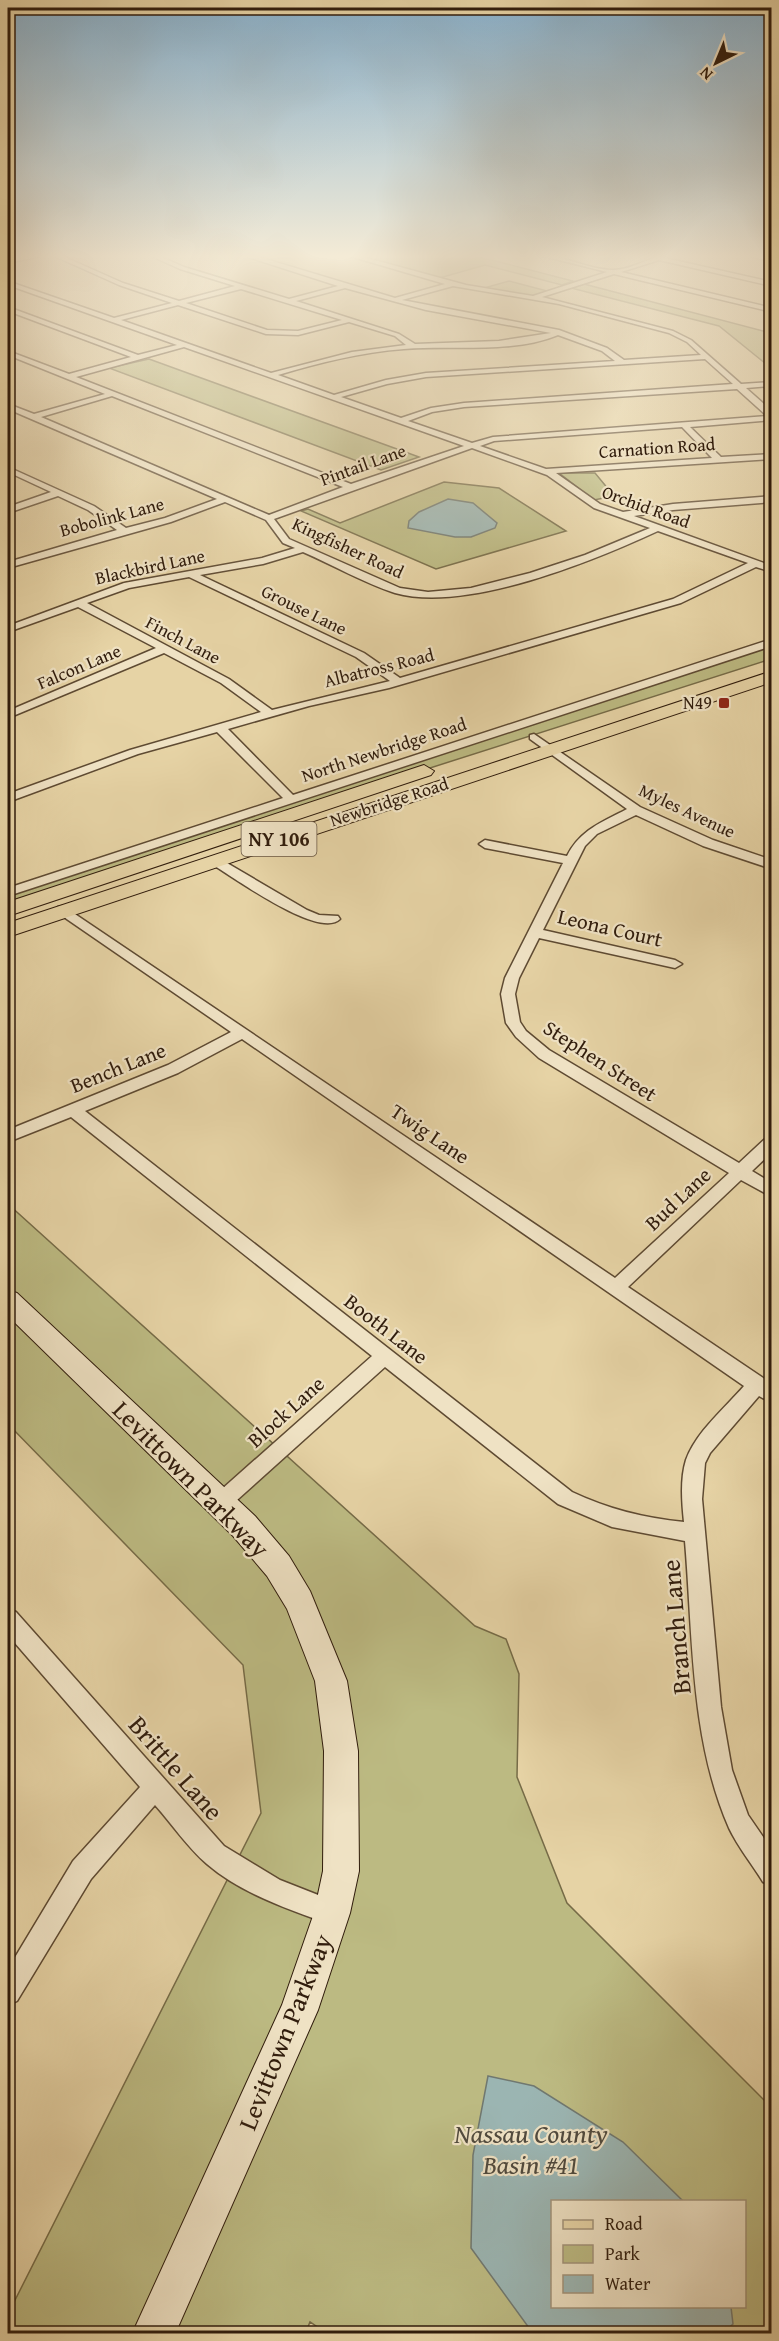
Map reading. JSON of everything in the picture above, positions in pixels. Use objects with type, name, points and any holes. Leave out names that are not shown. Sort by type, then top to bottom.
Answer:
[{"type":"main road","name":"Newbridge Road","points":[[8,930],[215,860],[771,661]]},
{"type":"main road","name":"Newbridge Road","points":[[8,909],[303,810],[771,676]]},
{"type":"street","points":[[38,364],[350,487]]},
{"type":"street","points":[[69,377],[115,364]]},
{"type":"street","name":"Orchid Road","points":[[240,364],[544,471],[558,477],[585,500],[771,569]]},
{"type":"street","points":[[271,375],[312,364]]},
{"type":"street","points":[[334,397],[386,382],[426,375],[603,364]]},
{"type":"street","points":[[715,364],[771,417]]},
{"type":"street","points":[[400,421],[431,410],[464,405],[771,384]]},
{"type":"street","points":[[34,417],[112,394]]},
{"type":"street","name":"Kingfisher Road","points":[[8,406],[269,518],[280,536],[303,549],[397,591],[440,596],[470,592],[574,564],[658,528]]},
{"type":"street","name":"Pintail Lane","points":[[269,518],[350,487],[470,446],[514,436],[771,417]]},
{"type":"street","points":[[684,425],[719,460]]},
{"type":"street","name":"Carnation Road","points":[[544,471],[771,456]]},
{"type":"street","points":[[8,469],[97,512],[125,532]]},
{"type":"street","points":[[8,510],[58,493]]},
{"type":"street","points":[[623,515],[673,507],[767,499],[771,507]]},
{"type":"street","name":"Bobolink Lane","points":[[8,565],[168,520],[225,500]]},
{"type":"street","name":"Blackbird Lane","points":[[8,629],[127,585],[263,561],[303,549]]},
{"type":"street","name":"Albatross Road","points":[[8,798],[134,752],[269,713],[399,682],[677,601],[700,592],[756,563]]},
{"type":"street","name":"Grouse Lane","points":[[190,574],[360,656],[399,682]]},
{"type":"street","name":"Finch Lane","points":[[77,602],[243,692],[269,713]]},
{"type":"street","name":"North Newbridge Road","points":[[8,892],[771,642]]},
{"type":"street","name":"Falcon Lane","points":[[8,715],[164,649]]},
{"type":"street","points":[[219,727],[291,799]]},
{"type":"street","name":"Myles Avenue","points":[[542,743],[636,810],[708,843],[771,865]]},
{"type":"street","name":"Stephen Street","points":[[636,810],[586,836],[512,978],[508,1006],[513,1023],[521,1034],[544,1054],[771,1191]]},
{"type":"street","points":[[485,843],[572,861]]},
{"type":"street","points":[[215,860],[302,913],[317,919],[333,919]]},
{"type":"street","name":"Twig Lane","points":[[63,910],[764,1390]]},
{"type":"street","name":"Leona Court","points":[[535,933],[675,964]]},
{"type":"street","name":"Bench Lane","points":[[8,1136],[173,1069],[242,1033]]},
{"type":"street","name":"Booth Lane","points":[[73,1110],[565,1498],[621,1522],[650,1529],[694,1533]]},
{"type":"street","name":"Bud Lane","points":[[616,1288],[771,1142]]},
{"type":"street","name":"Levittown Parkway","points":[[8,1300],[219,1503],[278,1566],[299,1601],[318,1643],[331,1681],[341,1751],[343,1816],[341,1871],[332,1914],[299,2010],[153,2334]]},
{"type":"street","name":"Block Lane","points":[[219,1503],[385,1356]]},
{"type":"street","name":"Branch Lane","points":[[764,1390],[711,1436],[695,1461],[692,1499],[710,1707],[720,1770],[739,1822],[771,1873]]},
{"type":"street","name":"Brittle Lane","points":[[8,1619],[215,1855],[242,1875],[272,1892],[332,1914]]},
{"type":"street","points":[[8,1992],[82,1870],[155,1787]]},
{"type":"green space","points":[[126,364],[163,364],[419,457],[381,470],[109,368]]},
{"type":"green space","points":[[559,473],[595,473],[614,496],[594,500]]},
{"type":"green space","points":[[444,482],[499,488],[566,531],[436,569],[301,511],[308,509],[340,523]]},
{"type":"green space","points":[[771,644],[771,659],[308,807],[8,907],[8,895]]},
{"type":"green space","points":[[8,1204],[475,1626],[506,1639],[519,1674],[517,1777],[567,1903],[771,2107],[771,2333],[328,2334],[310,2322],[305,2334],[8,2333],[8,2314],[261,1813],[243,1665],[8,1424]]},
{"type":"water","points":[[448,499],[473,503],[497,523],[495,528],[471,537],[455,537],[408,528],[409,521],[419,512]]},
{"type":"water","name":"Nassau County Basin #41","points":[[488,2076],[534,2086],[623,2142],[682,2200],[551,2200],[551,2308],[731,2308],[733,2324],[722,2334],[532,2332],[471,2248],[473,2155]]},
{"type":"place","name":"N49","points":[[724,703]]}]
